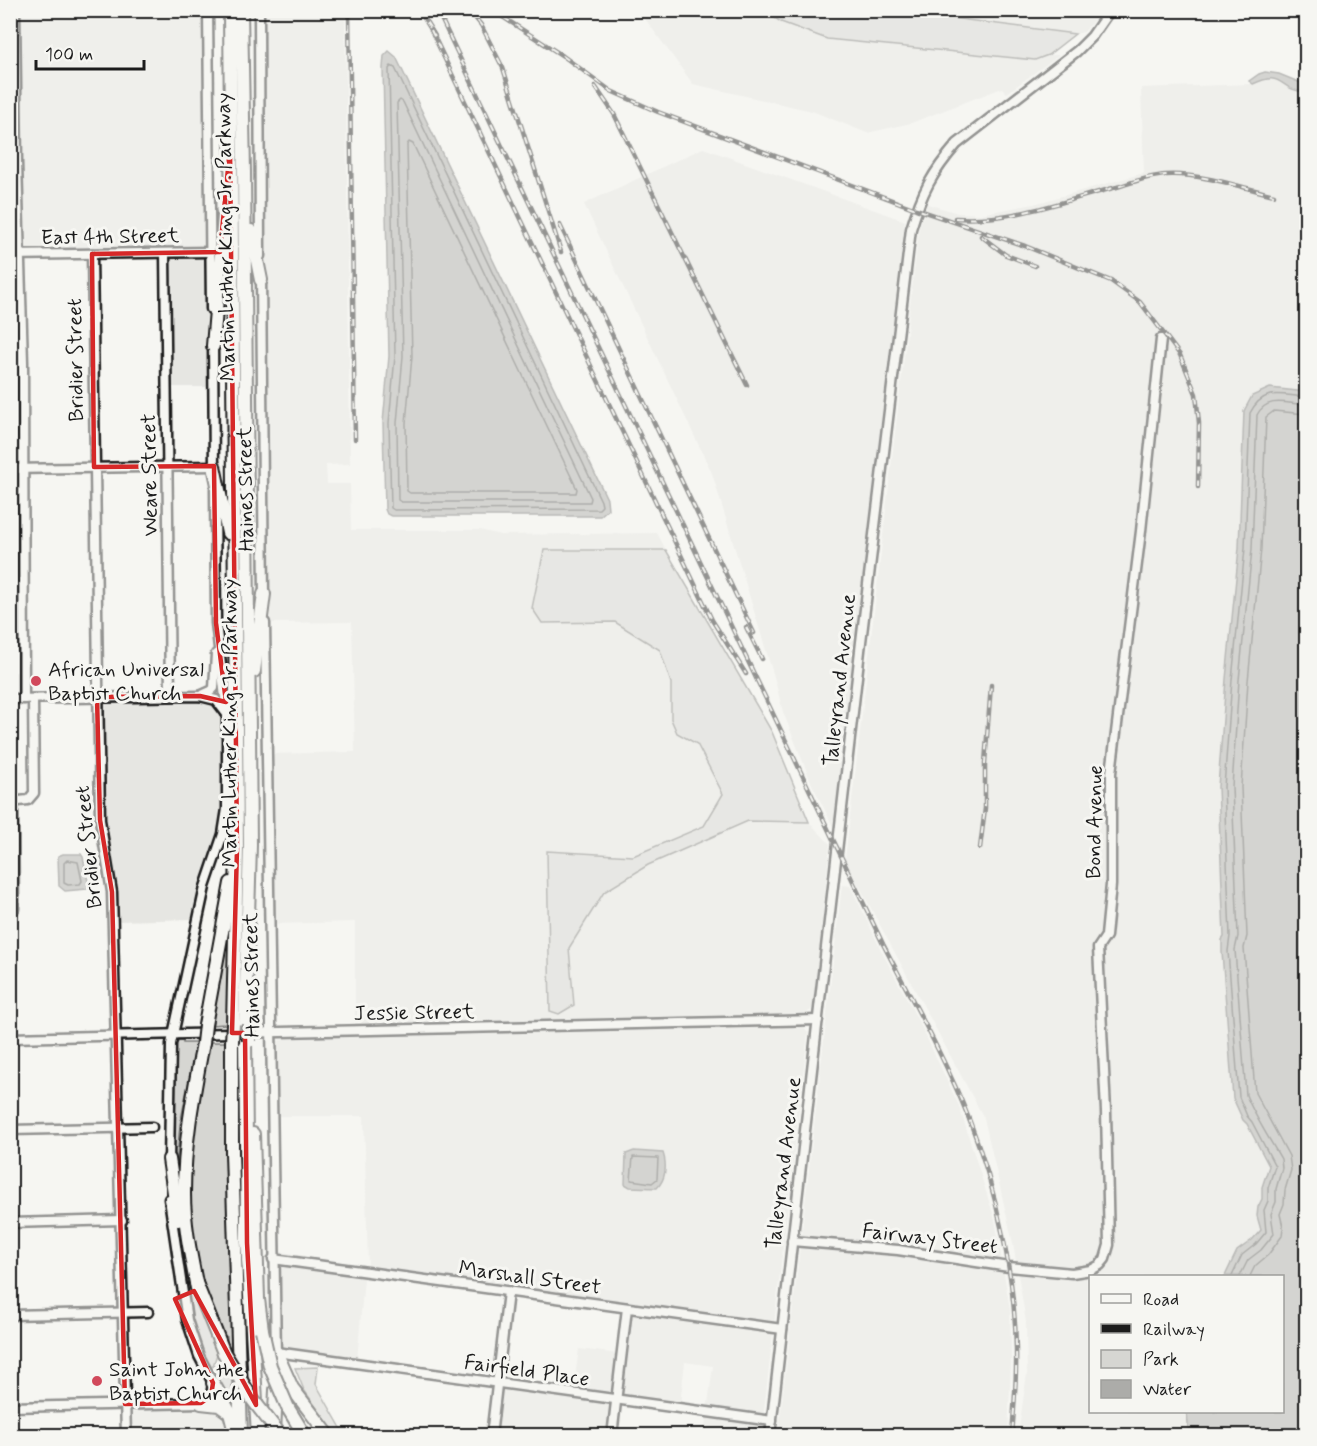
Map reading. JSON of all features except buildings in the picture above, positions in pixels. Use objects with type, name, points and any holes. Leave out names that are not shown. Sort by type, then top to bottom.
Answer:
[{"type":"highway","points":[[223,10],[230,110]]},
{"type":"highway","name":"Martin Luther King Jr. Parkway","points":[[230,10],[237,849],[247,1242],[258,1436]]},
{"type":"highway","name":"Martin Luther King Jr. Parkway","points":[[241,10],[250,845],[247,967],[242,1024]]},
{"type":"highway","points":[[242,46],[248,10]]},
{"type":"highway","points":[[213,346],[230,148]]},
{"type":"highway","points":[[244,172],[254,252],[261,280]]},
{"type":"highway","points":[[214,466],[225,517],[235,591]]},
{"type":"highway","points":[[249,720],[264,594]]},
{"type":"highway","points":[[197,1288],[188,1246],[184,1194],[189,1119],[237,849]]},
{"type":"highway","points":[[242,1041],[262,1330],[273,1374],[288,1408],[305,1436]]},
{"type":"highway","name":"Martin Luther King Jr. Parkway","points":[[241,1436],[232,1171],[242,1041]]},
{"type":"highway","points":[[169,1159],[178,1218],[197,1288],[224,1353],[253,1400],[281,1436]]},
{"type":"highway","points":[[276,1352],[292,1388],[329,1436]]},
{"type":"highway","points":[[213,1383],[230,1413],[237,1436]]},
{"type":"highway","points":[[274,1436],[276,1390]]},
{"type":"highway","points":[[201,1403],[219,1405],[230,1413]]},
{"type":"street","points":[[14,909],[12,802],[28,800],[34,793],[29,699],[23,469],[23,362],[15,255],[15,10]]},
{"type":"street","name":"Haines Street","points":[[208,10],[216,623],[226,714],[226,819],[205,887],[173,1035],[170,1059],[169,1159],[171,1213],[186,1313],[194,1345],[213,1383]]},
{"type":"street","name":"Haines Street","points":[[259,10],[273,1259],[276,1390],[281,1436]]},
{"type":"street","name":"Talleyrand Avenue","points":[[770,1436],[909,238],[916,209],[930,179],[957,144],[1077,51],[1092,36],[1110,10]]},
{"type":"street","name":"East 4th Street","points":[[15,255],[210,252]]},
{"type":"street","name":"Bridier Street","points":[[92,254],[100,820],[112,892],[126,1436]]},
{"type":"street","name":"Weare Street","points":[[165,254],[170,696]]},
{"type":"street","name":"Bond Avenue","points":[[1063,1272],[1082,1273],[1092,1270],[1105,1259],[1109,1245],[1106,1111],[1098,948],[1106,936],[1111,885],[1111,772],[1141,531],[1161,339]]},
{"type":"street","points":[[10,469],[214,466]]},
{"type":"street","points":[[200,696],[214,688],[216,623]]},
{"type":"street","points":[[10,699],[200,696],[216,700],[226,714]]},
{"type":"street","name":"Jessie Street","points":[[10,1038],[818,1020]]},
{"type":"street","points":[[10,1130],[152,1127]]},
{"type":"street","points":[[10,1223],[122,1220]]},
{"type":"street","name":"Fairway Street","points":[[792,1241],[898,1250],[1009,1267],[1063,1272]]},
{"type":"street","name":"Marshall Street","points":[[273,1259],[782,1329]]},
{"type":"street","points":[[491,1436],[508,1292]]},
{"type":"street","points":[[612,1436],[627,1308]]},
{"type":"street","points":[[10,1315],[148,1312]]},
{"type":"street","name":"Fairfield Place","points":[[276,1352],[772,1421]]},
{"type":"street","points":[[10,1407],[201,1403],[211,1395],[213,1383]]},
{"type":"highlighted area","points":[[230,148],[237,849],[232,1033],[245,1033],[247,1243],[256,1405],[194,1291],[175,1299],[213,1383],[211,1396],[201,1403],[125,1404],[112,892],[100,820],[97,697],[200,696],[226,702],[216,623],[214,466],[94,467],[92,254],[220,252]]},
{"type":"shaded area","points":[[10,11],[204,11],[210,387],[170,387],[168,248],[11,251]]},
{"type":"shaded area","points":[[262,11],[345,11],[350,464],[326,465],[327,484],[350,484],[351,530],[480,530],[500,535],[657,533],[666,550],[544,550],[542,623],[615,622],[660,650],[671,684],[671,719],[677,733],[697,743],[723,794],[704,826],[633,856],[547,851],[573,1005],[569,948],[604,892],[648,865],[748,821],[809,822],[830,844],[813,1005],[811,1010],[801,1016],[355,1025],[355,922],[272,924],[269,754],[355,752],[352,622],[267,623]]},
{"type":"shaded area","points":[[635,11],[764,11],[781,22],[827,39],[1035,60],[1048,55],[1059,55],[1007,93],[1002,88],[911,123],[867,133],[812,111],[693,84],[643,16]]},
{"type":"shaded area","points":[[897,11],[1101,11],[1084,32],[1075,34]]},
{"type":"shaded area","points":[[1267,78],[1281,81],[1288,88],[1306,92],[1306,392],[1270,388],[1244,411],[1239,548],[1218,787],[1224,937],[1222,952],[1243,1120],[1269,1166],[1258,1207],[1257,1216],[1261,1230],[1237,1251],[1225,1275],[1089,1275],[1089,1413],[1187,1413],[1189,1435],[1018,1435],[1027,1374],[1026,1322],[1013,1243],[984,1118],[845,860],[919,229],[927,204],[958,213],[980,214],[1034,204],[1144,173],[1141,88],[1253,84]]},
{"type":"shaded area","points":[[703,148],[905,221],[833,826],[812,784],[783,712],[712,473],[584,204]]},
{"type":"shaded area","points":[[11,672],[28,673],[28,694],[11,694]]},
{"type":"shaded area","points":[[203,700],[216,703],[223,715],[224,812],[195,919],[118,921],[117,892],[105,816],[101,703]]},
{"type":"shaded area","points":[[842,885],[850,886],[959,1106],[995,1220],[1010,1310],[1008,1435],[778,1436]]},
{"type":"shaded area","points":[[800,1025],[808,1033],[761,1435],[704,1435],[713,1366],[685,1362],[680,1404],[621,1395],[616,1435],[494,1435],[501,1379],[573,1391],[579,1349],[626,1355],[632,1303],[368,1267],[364,1116],[275,1116],[274,1049],[278,1041],[290,1037]]},
{"type":"shaded area","points":[[277,1251],[368,1267],[364,1278],[357,1361],[279,1346]]},
{"type":"shaded area","points":[[212,1405],[221,1408],[229,1428],[229,1435],[131,1435],[130,1407]]},
{"type":"green space","points":[[764,11],[897,11],[1075,34],[1048,55],[1035,60],[827,39],[781,22]]},
{"type":"green space","points":[[544,550],[666,550],[772,732],[809,822],[748,821],[648,865],[604,892],[569,948],[574,1005],[559,1014],[550,1011],[547,851],[633,856],[704,826],[723,794],[697,744],[677,733],[671,719],[671,683],[660,650],[615,622],[542,623],[532,608]]},
{"type":"green space","points":[[231,916],[226,1024],[211,1025]]},
{"type":"green space","points":[[183,1040],[183,1043],[196,1043],[180,1125],[176,1169],[172,1141],[174,1046]]},
{"type":"green space","points":[[207,1042],[225,1042],[226,1168],[234,1408],[201,1356],[186,1300],[182,1257],[217,1354],[213,1366],[226,1364],[227,1337],[219,1333],[212,1317],[195,1262],[186,1179]]},
{"type":"green space","points":[[318,1367],[316,1384],[345,1435],[336,1435],[304,1390],[295,1368]]},
{"type":"green space","points":[[247,1403],[252,1410],[253,1435],[245,1436]]},
{"type":"water","points":[[389,51],[396,57],[607,499],[608,509],[600,516],[391,516],[387,514],[383,423],[389,356],[383,68],[384,56]]},
{"type":"water","points":[[1265,72],[1279,74],[1306,85],[1306,92],[1297,91],[1271,79],[1253,84],[1249,81]]},
{"type":"water","points":[[1270,388],[1306,392],[1306,1435],[1189,1435],[1187,1413],[1284,1413],[1284,1275],[1225,1275],[1237,1251],[1261,1230],[1257,1216],[1258,1207],[1269,1166],[1233,1098],[1222,952],[1224,937],[1218,787],[1239,548],[1244,411],[1252,396]]},
{"type":"water","points":[[81,854],[89,886],[87,889],[65,891],[59,886],[58,856]]},
{"type":"water","points":[[634,1151],[663,1153],[665,1172],[657,1188],[630,1187],[625,1184],[626,1154]]},
{"type":"railway","points":[[349,10],[355,439]]},
{"type":"railway","points":[[419,10],[435,36]]},
{"type":"railway","points":[[437,10],[883,944],[960,1096],[988,1174],[1008,1262],[1015,1321],[1016,1360],[1012,1436]]},
{"type":"railway","points":[[469,10],[481,25],[503,68],[561,252]]},
{"type":"railway","points":[[492,10],[563,56],[611,91],[658,112],[916,209],[1025,246],[1111,281],[1140,302],[1180,355],[1196,394],[1199,423],[1198,487]]},
{"type":"railway","points":[[431,30],[712,620],[746,674]]},
{"type":"railway","points":[[595,86],[614,114],[747,385]]},
{"type":"railway","points":[[955,218],[1017,214],[1166,175],[1206,178],[1274,195]]},
{"type":"railway","points":[[560,225],[754,633]]},
{"type":"railway","points":[[981,236],[1006,255],[1035,266]]},
{"type":"railway","points":[[746,627],[762,659]]},
{"type":"railway","points":[[980,848],[985,808],[985,763],[991,685]]},
{"type":"place","name":"African Universal Baptist Church","points":[[36,681]]},
{"type":"place","name":"Saint John the Baptist Church","points":[[97,1381]]}]
